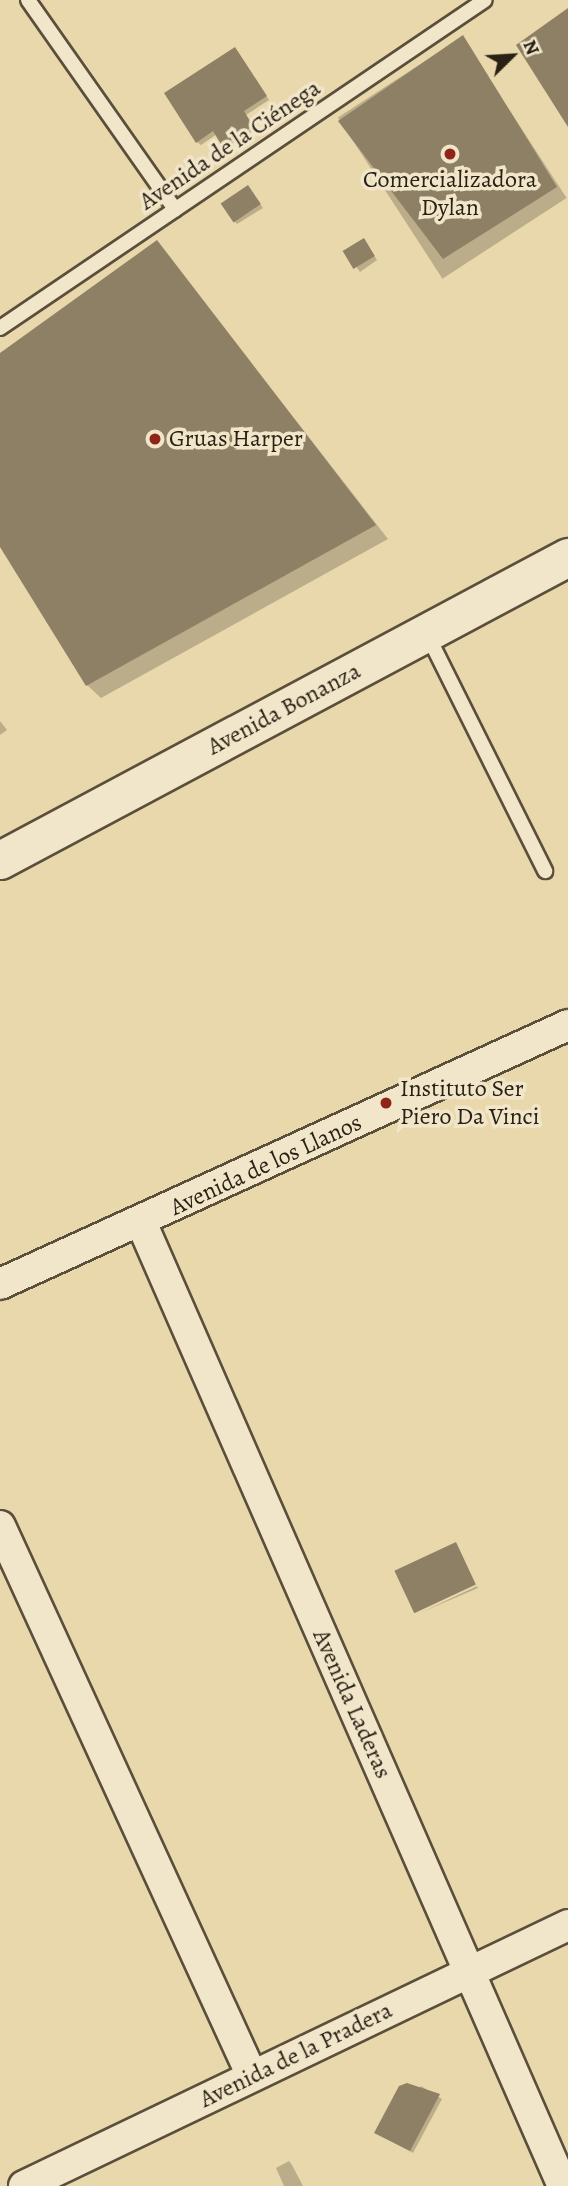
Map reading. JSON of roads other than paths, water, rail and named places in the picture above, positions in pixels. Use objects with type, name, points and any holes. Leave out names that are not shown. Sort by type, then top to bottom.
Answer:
[{"type":"street","name":"Avenida Bonanza","points":[[0,860],[568,557]]},
{"type":"street","name":"Avenida de los Llanos","points":[[0,1284],[568,1025]]},
{"type":"street","name":"Avenida Laderas","points":[[141,1222],[563,2186]]},
{"type":"street","points":[[0,1526],[252,2076]]},
{"type":"street","name":"Avenida de la Pradera","points":[[26,2186],[568,1925]]},
{"type":"lane","points":[[28,0],[175,209]]},
{"type":"lane","name":"Avenida de la Ciénega","points":[[0,328],[485,0]]},
{"type":"lane","points":[[426,634],[545,871]]},
{"type":"place","name":"Comercializadora Dylan","points":[[450,154]]},
{"type":"place","name":"Gruas Harper","points":[[155,439]]},
{"type":"place","name":"Instituto Ser Piero Da Vinci","points":[[386,1103]]}]
